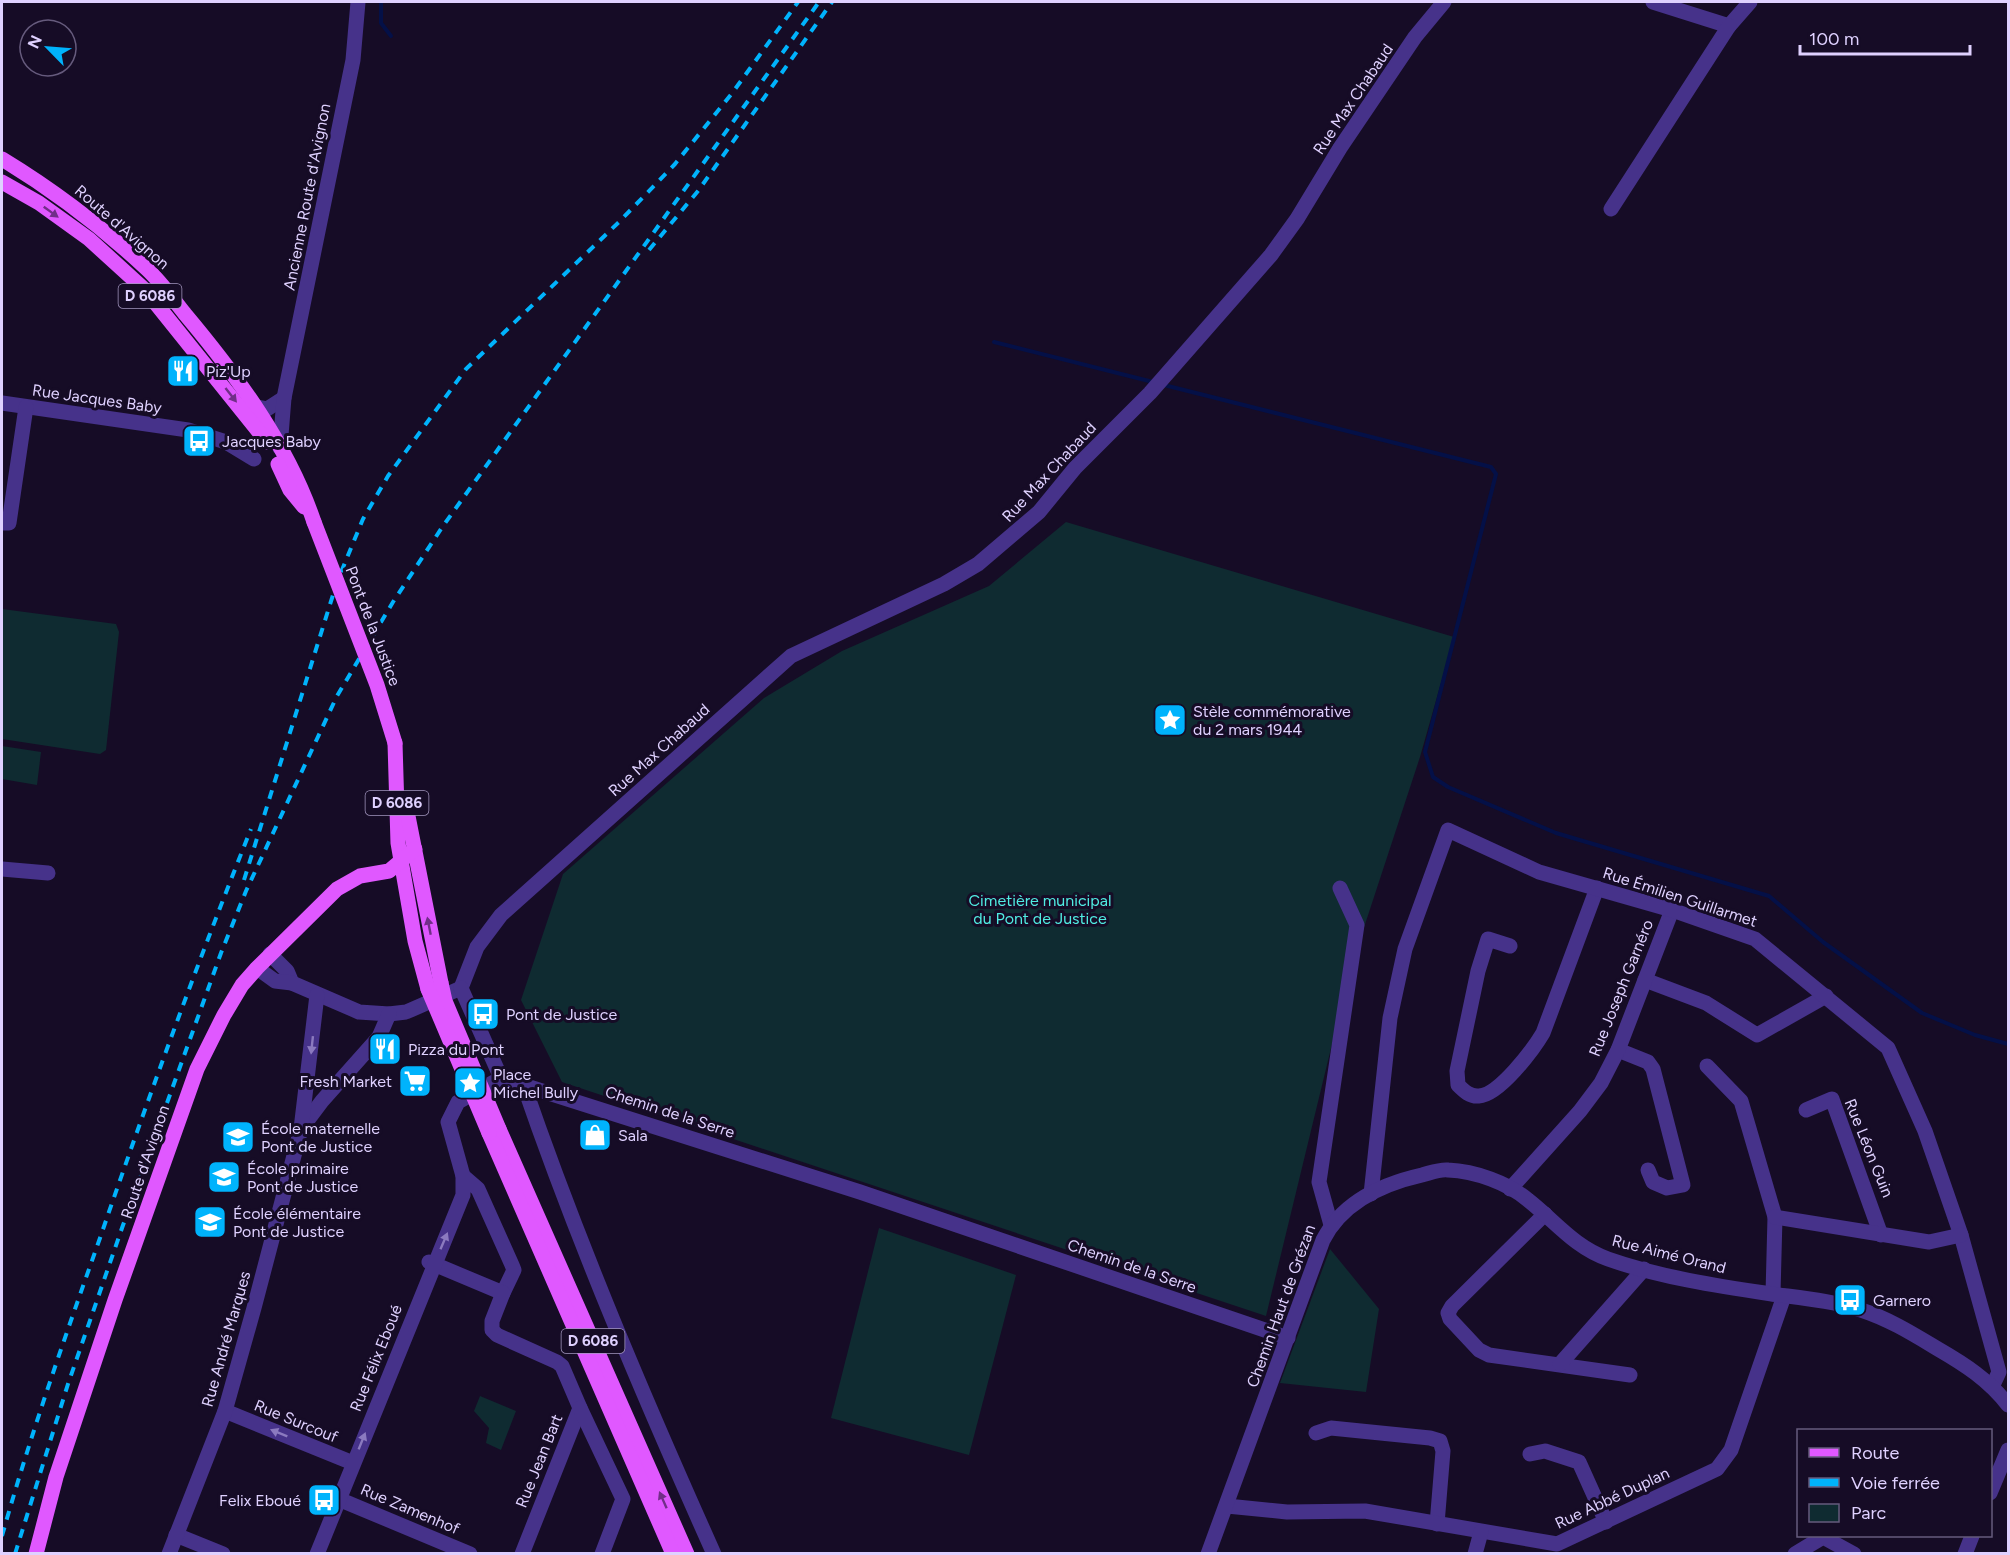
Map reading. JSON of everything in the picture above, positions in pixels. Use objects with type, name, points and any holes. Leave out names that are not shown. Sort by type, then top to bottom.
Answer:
[{"type":"main road","name":"Route d'Avignon","points":[[2,159],[45,185],[148,270],[209,342],[256,407],[303,490],[314,522]]},
{"type":"main road","name":"Route d'Avignon","points":[[2,182],[39,203],[89,239],[145,290],[267,443],[290,490],[314,522]]},
{"type":"main road","name":"Pont de la Justice","points":[[314,522],[377,685],[395,743]]},
{"type":"main road","name":"D 6086","points":[[395,743],[415,849],[434,986]]},
{"type":"main road","name":"D 6086","points":[[395,743],[401,863],[415,941],[494,1131],[683,1553]]},
{"type":"main road","points":[[401,863],[415,849]]},
{"type":"main road","name":"Route d'Avignon","points":[[36,1554],[56,1477],[197,1069],[236,995],[270,954],[337,889],[360,876],[389,871],[401,863]]},
{"type":"street","name":"Ancienne Route d'Avignon","points":[[280,448],[284,398],[353,60],[358,2]]},
{"type":"street","name":"Rue Max Chabaud","points":[[461,987],[477,947],[501,915],[791,656],[944,584],[978,564],[1039,512],[1075,468],[1152,391],[1271,255],[1297,219],[1346,138],[1415,37],[1444,2]]},
{"type":"street","points":[[1653,2],[1729,26]]},
{"type":"street","points":[[1611,209],[1729,26],[1750,2]]},
{"type":"street","points":[[256,407],[267,409],[284,398]]},
{"type":"street","name":"Rue Jacques Baby","points":[[2,404],[188,430],[226,442],[254,459]]},
{"type":"street","points":[[2,523],[9,523],[26,407]]},
{"type":"street","name":"Rue Émilien Guillarmet","points":[[1371,1194],[1390,1018],[1406,949],[1448,830],[1539,872],[1672,910],[1755,939],[1888,1048],[1925,1131],[1961,1235],[1999,1372],[1992,1387]]},
{"type":"street","points":[[2,869],[48,873]]},
{"type":"street","name":"Chemin Haut de Grézan","points":[[1208,1554],[1323,1240],[1331,1225],[1318,1182],[1357,925],[1340,888]]},
{"type":"street","points":[[1510,946],[1488,939],[1478,971],[1457,1071],[1458,1086],[1467,1094],[1479,1096],[1491,1092],[1531,1053],[1543,1033],[1597,888]]},
{"type":"street","name":"Rue Joseph Garnéro","points":[[1510,1189],[1580,1111],[1601,1083],[1618,1050],[1672,910]]},
{"type":"street","points":[[270,954],[287,971],[292,983]]},
{"type":"street","points":[[257,968],[275,981],[292,983],[360,1012],[389,1014],[406,1012],[461,987],[501,1078],[458,1102],[448,1122],[463,1176],[478,1189],[514,1270],[503,1293],[432,1263]]},
{"type":"street","points":[[1645,980],[1706,1003],[1757,1035],[1826,996]]},
{"type":"street","points":[[301,1129],[300,1122],[306,1095],[317,995]]},
{"type":"street","points":[[301,1129],[322,1101],[379,1037],[389,1014]]},
{"type":"street","points":[[1618,1050],[1648,1062],[1653,1069],[1683,1185],[1667,1188],[1653,1182],[1648,1170]]},
{"type":"street","name":"Rue Abbé Duplan","points":[[1227,1506],[1287,1512],[1365,1511],[1481,1532],[1555,1549],[1717,1469],[1731,1450],[1779,1295],[1775,1217],[1741,1101],[1707,1066]]},
{"type":"street","name":"Chemin de la Serre","points":[[501,1078],[523,1083],[849,1188],[1288,1338]]},
{"type":"street","points":[[523,1083],[630,1358],[714,1554]]},
{"type":"street","points":[[306,1095],[322,1101]]},
{"type":"street","name":"Rue Léon Guin","points":[[1806,1110],[1832,1099],[1881,1235]]},
{"type":"street","name":"Rue André Marques","points":[[169,1554],[225,1411],[301,1129]]},
{"type":"street","name":"Rue Aimé Orand","points":[[1331,1225],[1350,1206],[1403,1179],[1447,1169],[1479,1176],[1527,1198],[1575,1242],[1606,1258],[1644,1269],[1859,1310],[1893,1323],[1968,1367],[1992,1387],[2008,1405]]},
{"type":"street","name":"Rue Félix Eboué","points":[[317,1554],[432,1263],[463,1195],[463,1176]]},
{"type":"street","points":[[1545,1214],[1452,1306],[1448,1316],[1484,1353],[1630,1375]]},
{"type":"street","points":[[1775,1217],[1929,1242],[1961,1235]]},
{"type":"street","points":[[1560,1364],[1644,1269]]},
{"type":"street","name":"Rue Jean Bart","points":[[503,1293],[492,1321],[492,1330],[497,1335],[562,1366],[580,1408],[522,1554]]},
{"type":"street","points":[[580,1408],[623,1499],[602,1554]]},
{"type":"street","name":"Rue Surcouf","points":[[225,1411],[353,1463]]},
{"type":"street","points":[[1316,1433],[1331,1428],[1440,1441],[1443,1451],[1437,1524]]},
{"type":"street","points":[[1992,1488],[2008,1450]]},
{"type":"street","points":[[1530,1454],[1545,1451],[1579,1462],[1606,1522]]},
{"type":"street","name":"Rue Zamenhof","points":[[338,1498],[471,1554]]},
{"type":"street","points":[[1475,1554],[1481,1532]]},
{"type":"street","points":[[176,1535],[223,1554]]},
{"type":"street","points":[[1795,1554],[1821,1537]]},
{"type":"street","points":[[1825,1537],[1854,1554]]},
{"type":"street","points":[[1965,1554],[1972,1537]]},
{"type":"green space","name":"Cimetière municipal du Pont de Justice","points":[[1066,522],[1454,637],[1420,757],[1350,970],[1266,1316],[562,1082],[521,1000],[563,874],[764,698],[842,651],[989,586]]},
{"type":"green space","points":[[2,609],[116,624],[119,632],[106,750],[100,754],[2,739]]},
{"type":"green space","points":[[2,746],[41,752],[37,785],[2,779]]},
{"type":"green space","points":[[879,1228],[1016,1275],[969,1455],[831,1418]]},
{"type":"green space","points":[[1330,1249],[1379,1309],[1366,1392],[1280,1383]]},
{"type":"green space","points":[[480,1396],[516,1411],[501,1450],[486,1443],[489,1428],[474,1411]]},
{"type":"waterway","points":[[381,2],[381,23],[391,36]]},
{"type":"waterway","points":[[994,342],[1153,382]]},
{"type":"waterway","points":[[1164,385],[1491,467],[1496,474],[1425,752],[1433,777],[1448,787],[1556,833],[1769,896],[1823,942],[1922,1013],[1975,1035],[2008,1044]]},
{"type":"railway","points":[[244,880],[337,582],[363,519],[388,476],[466,369],[620,221],[675,164],[733,92],[798,2]]},
{"type":"railway","points":[[15,1554],[68,1384],[221,953],[246,891],[337,696],[393,602],[443,526],[819,2]]},
{"type":"railway","points":[[649,250],[698,191],[832,2]]},
{"type":"railway","points":[[2,1536],[48,1387],[136,1135],[251,829]]},
{"type":"place","name":"Piz'Up","points":[[183,371]]},
{"type":"place","name":"Jacques Baby","points":[[199,441]]},
{"type":"place","name":"Stèle commémorative du 2 mars 1944","points":[[1170,720]]},
{"type":"place","name":"Pont de Justice","points":[[483,1014]]},
{"type":"place","name":"Pizza du Pont","points":[[385,1049]]},
{"type":"place","name":"Fresh Market","points":[[415,1081]]},
{"type":"place","name":"Place Michel Bully","points":[[470,1083]]},
{"type":"place","name":"Sala","points":[[595,1135]]},
{"type":"place","name":"École maternelle Pont de Justice","points":[[238,1137]]},
{"type":"place","name":"École primaire Pont de Justice","points":[[224,1177]]},
{"type":"place","name":"École élémentaire Pont de Justice","points":[[210,1222]]},
{"type":"place","name":"Garnero","points":[[1850,1300]]},
{"type":"place","name":"Felix Eboué","points":[[324,1500]]}]
